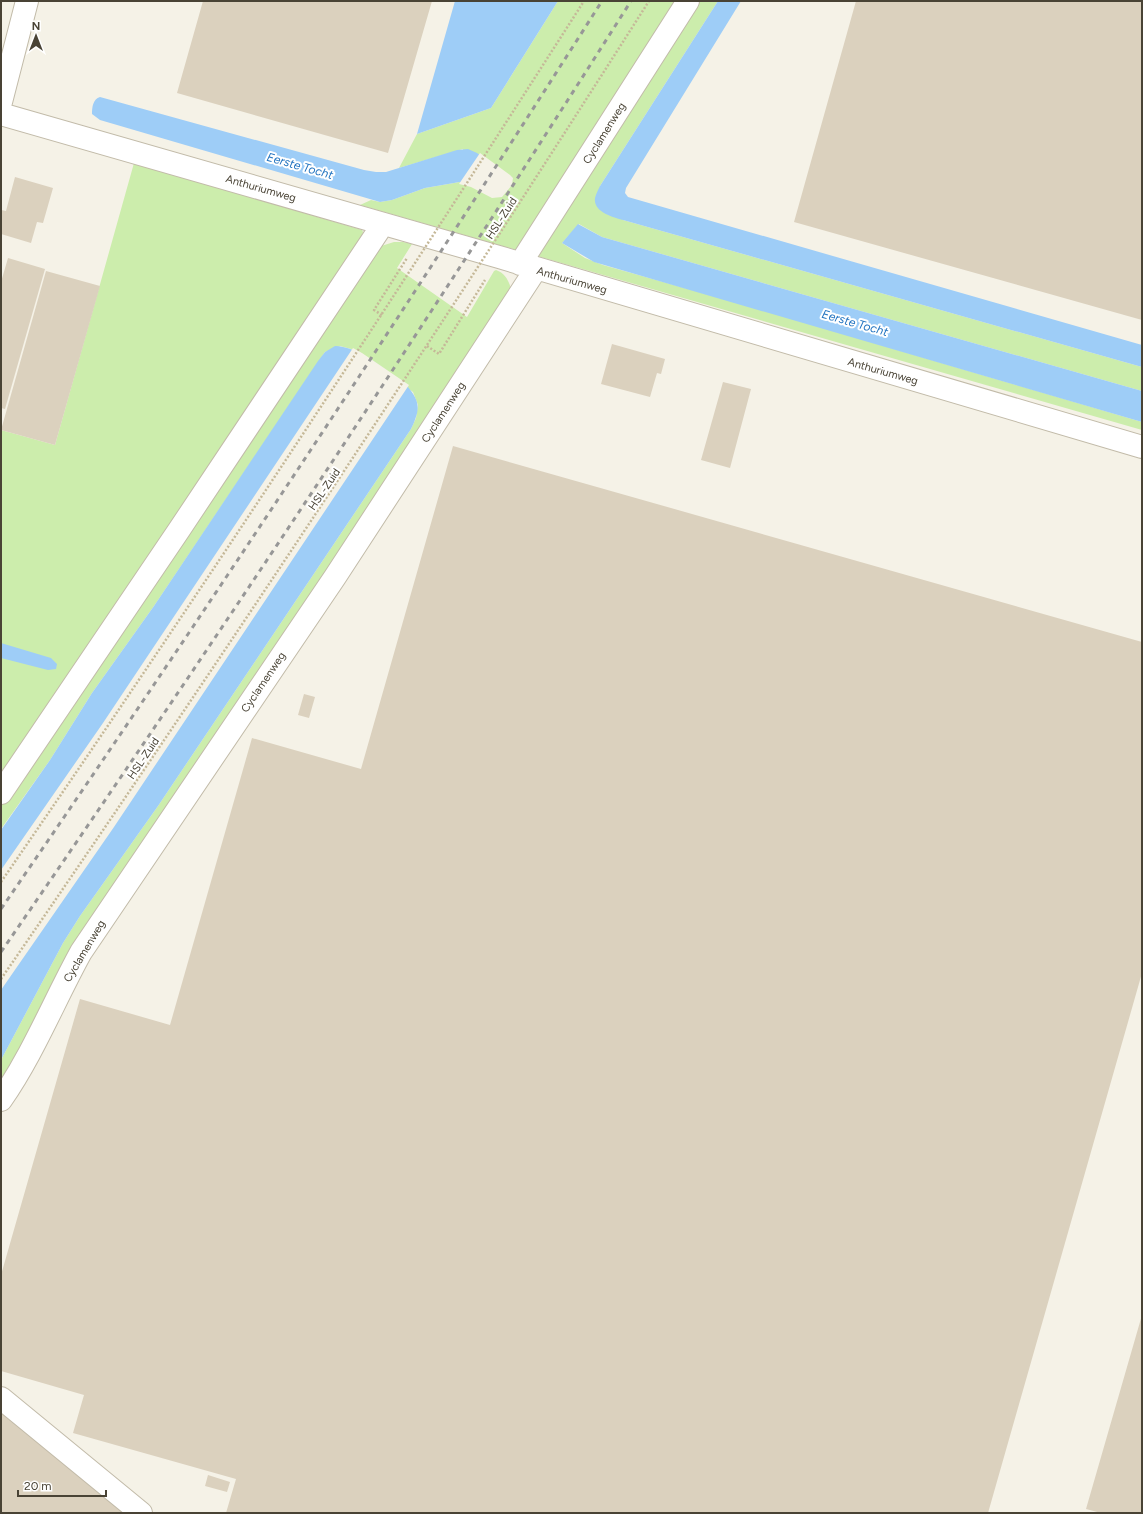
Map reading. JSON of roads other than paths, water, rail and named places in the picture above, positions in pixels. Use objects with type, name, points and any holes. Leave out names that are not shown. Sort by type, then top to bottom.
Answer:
[{"type":"street","points":[[1,102],[27,1]]},
{"type":"street","name":"Cyclamenweg","points":[[1,1100],[26,1060],[81,952],[335,577],[528,267],[688,1]]},
{"type":"street","name":"Anthuriumweg","points":[[1,114],[499,257],[528,267],[1142,447]]},
{"type":"street","points":[[1,793],[383,224]]},
{"type":"street","points":[[1,1398],[141,1513]]},
{"type":"water","points":[[455,1],[558,1],[491,108],[417,134]]},
{"type":"water","points":[[718,1],[741,1],[626,188],[625,193],[628,197],[1142,345],[1142,367],[623,220],[600,210],[595,203],[595,198],[600,186]]},
{"type":"water","name":"Eerste Tocht","points":[[100,97],[364,170],[386,172],[457,150],[468,149],[477,153],[509,176],[471,185],[459,182],[425,188],[392,200],[380,202],[100,120],[92,114],[94,101]]},
{"type":"water","name":"Eerste Tocht","points":[[578,224],[602,237],[1142,391],[1142,422],[594,262],[562,243]]},
{"type":"water","points":[[335,346],[354,350],[363,355],[407,386],[415,397],[418,406],[416,417],[411,429],[158,806],[80,916],[63,943],[1,1060],[1,830],[50,760],[92,693],[154,606],[318,361],[325,352]]},
{"type":"water","points":[[1,643],[51,658],[57,664],[56,669],[48,670],[1,658]]},
{"type":"railway","points":[[1,909],[306,458],[602,1]]},
{"type":"railway","points":[[1,952],[162,716],[320,480],[477,241],[631,1]]}]
